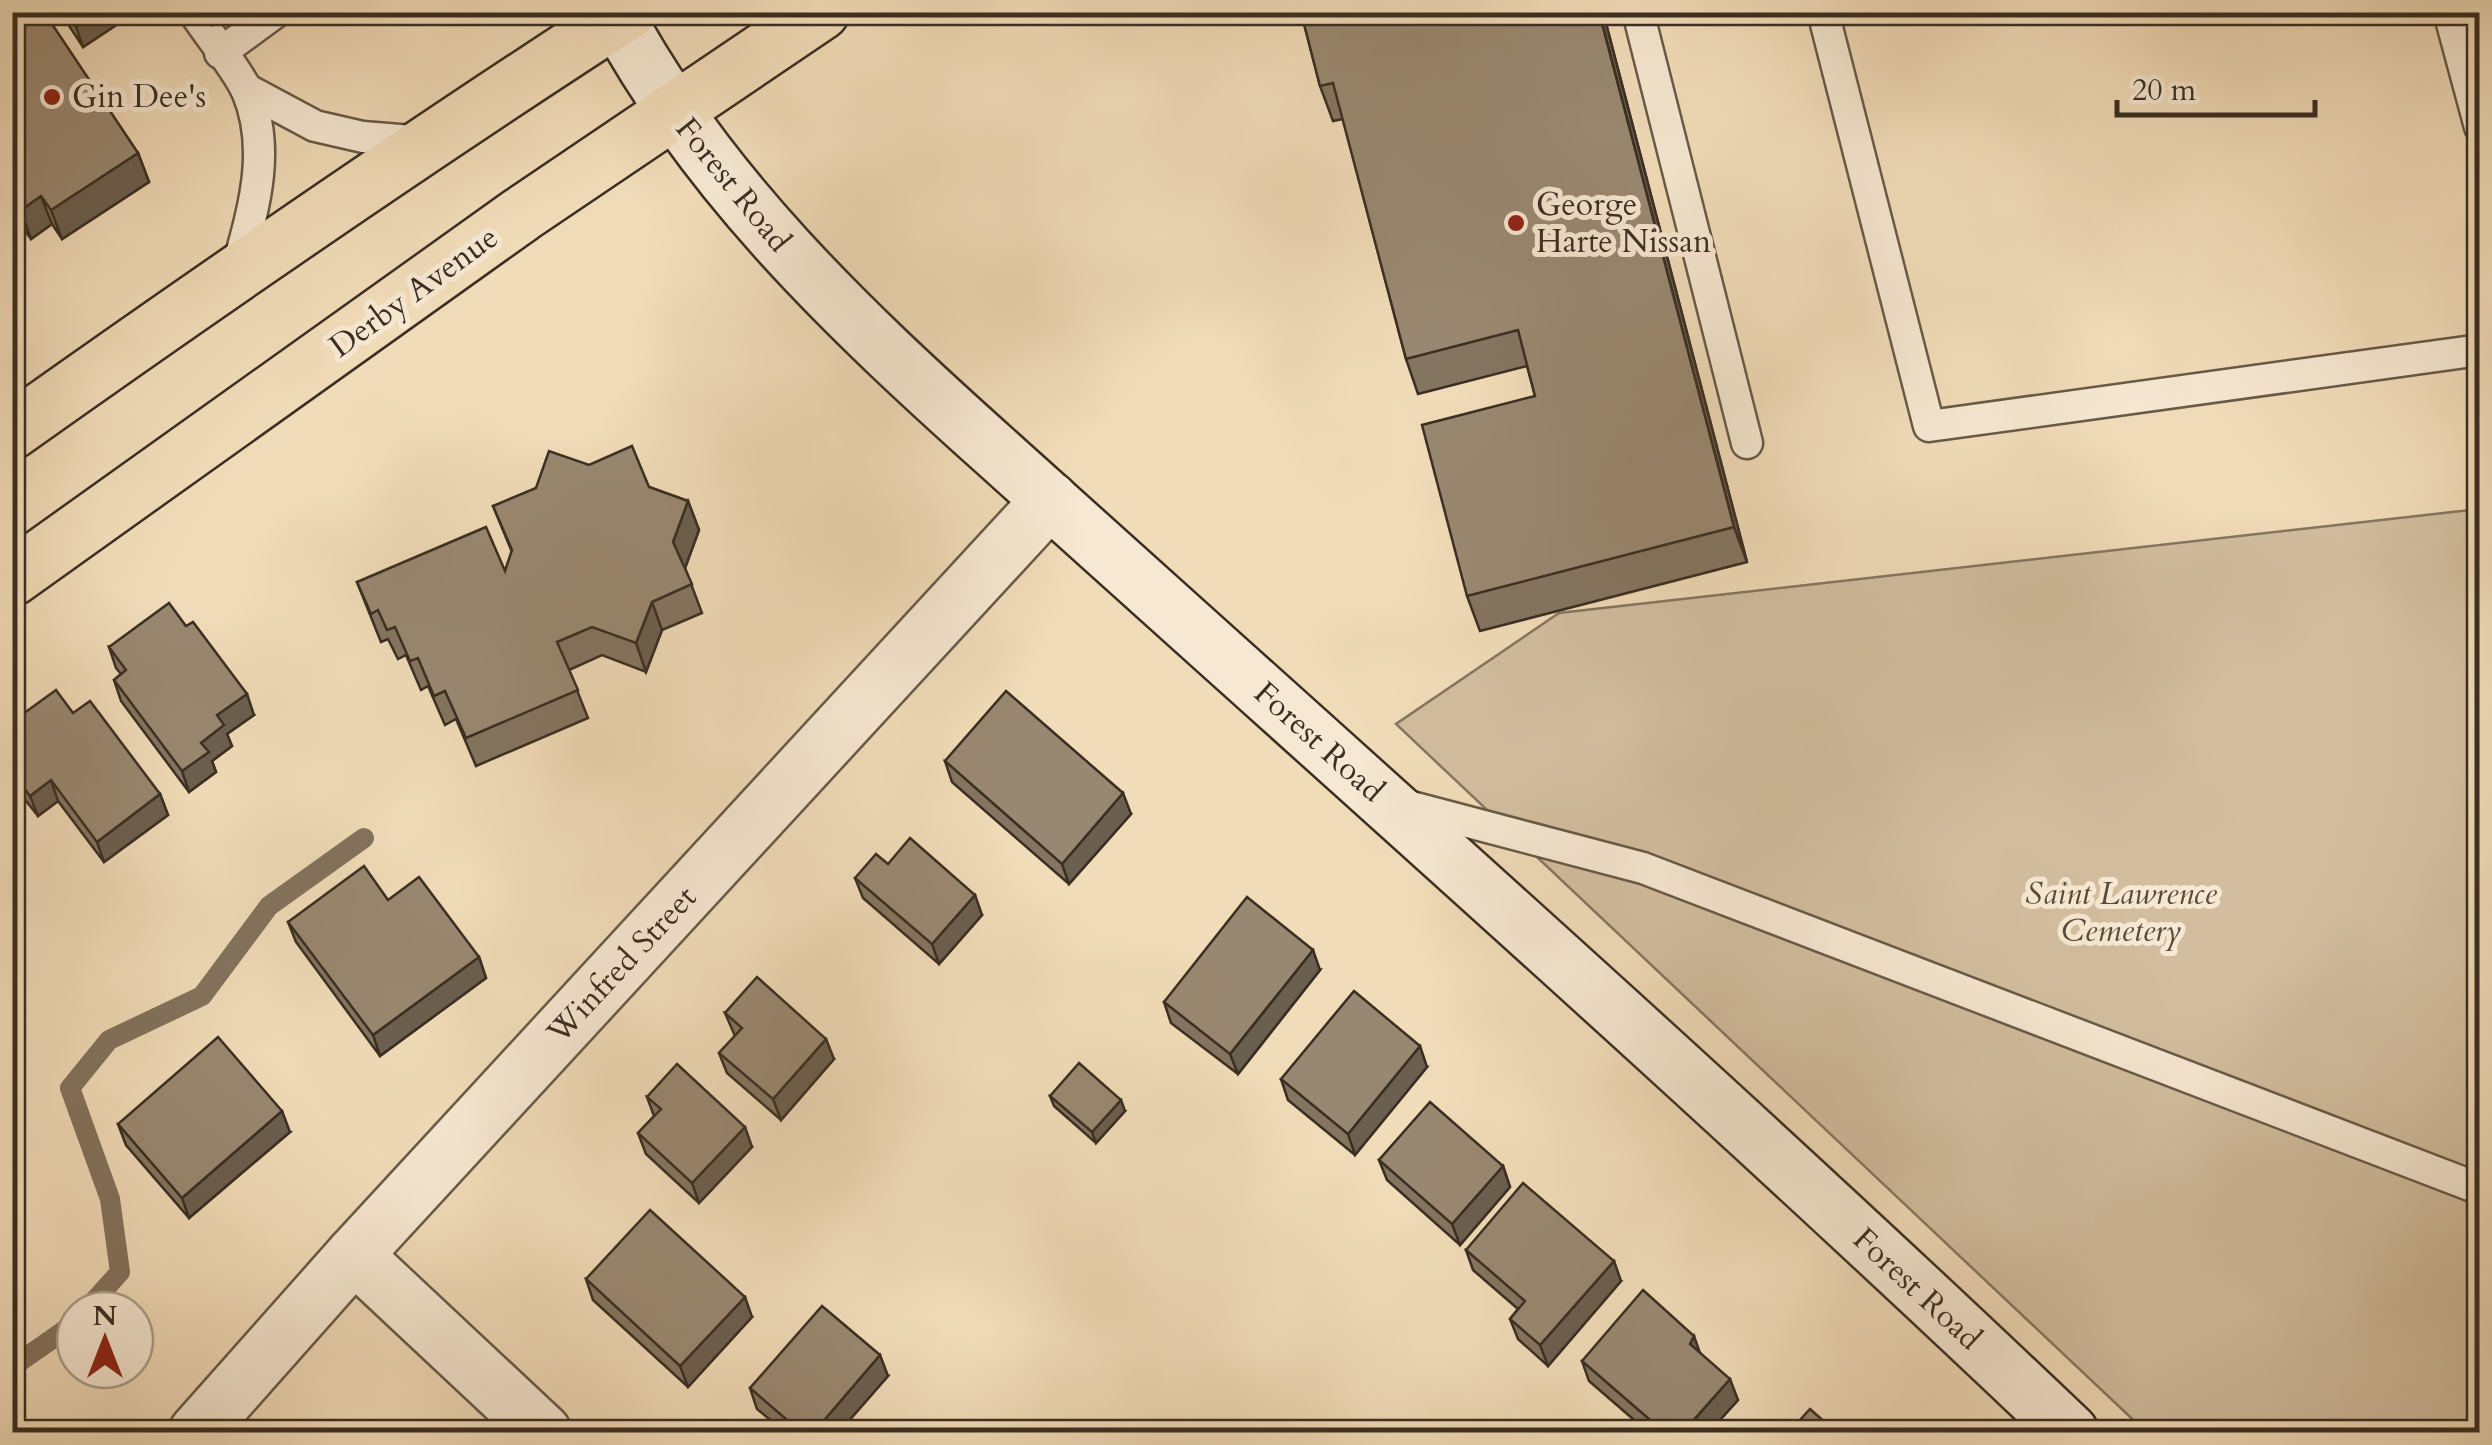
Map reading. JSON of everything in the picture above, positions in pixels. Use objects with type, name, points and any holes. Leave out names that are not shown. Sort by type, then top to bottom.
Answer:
[{"type":"highway","name":"Derby Avenue","points":[[12,578],[522,214],[821,12]]},
{"type":"highway","points":[[12,430],[237,272],[620,15]]},
{"type":"main road","name":"Forest Road","points":[[620,15],[674,114],[765,229],[886,353],[1383,800],[2070,1432]]},
{"type":"main road","name":"Winfred Street","points":[[197,1432],[354,1255],[1050,500]]},
{"type":"main road","points":[[354,1255],[543,1432]]},
{"type":"lane","points":[[194,12],[246,89],[253,113],[261,167],[237,272]]},
{"type":"lane","points":[[220,53],[276,12]]},
{"type":"lane","points":[[1638,12],[1747,443]]},
{"type":"lane","points":[[1822,12],[1929,426],[2480,350]]},
{"type":"lane","points":[[2449,12],[2480,127]]},
{"type":"lane","points":[[246,89],[316,126],[363,138],[428,142]]},
{"type":"lane","points":[[1383,800],[1643,868],[2480,1189]]},
{"type":"green space","name":"Saint Lawrence Cemetery","points":[[2479,509],[2479,1432],[2146,1432],[1396,724],[1559,613]]},
{"type":"building","name":"Gin Dee's","points":[[12,12],[44,12],[138,153],[51,210],[41,196],[21,210],[12,199]]},
{"type":"building","points":[[66,12],[98,12],[76,27]]},
{"type":"building","name":"George Harte Nissan","points":[[1301,12],[1599,12],[1734,527],[1467,596],[1422,425],[1535,396],[1518,330],[1406,359],[1333,83],[1320,86]]},
{"type":"building","points":[[632,446],[649,487],[688,501],[673,542],[692,584],[652,602],[636,643],[592,627],[557,642],[578,690],[466,738],[445,691],[434,696],[418,658],[410,661],[395,627],[387,630],[378,610],[371,614],[357,582],[486,527],[505,571],[512,550],[493,506],[536,488],[549,451],[589,465]]},
{"type":"building","points":[[169,603],[186,626],[193,622],[247,694],[217,715],[224,725],[201,743],[209,752],[182,771],[114,680],[126,670],[109,647]]},
{"type":"building","points":[[56,690],[73,713],[90,701],[160,794],[97,842],[51,780],[30,796],[12,772],[12,730],[20,724],[16,719]]},
{"type":"building","points":[[1006,691],[1123,793],[1062,864],[945,761]]},
{"type":"building","points":[[910,838],[975,895],[932,944],[855,878],[876,854],[888,864]]},
{"type":"building","points":[[364,866],[388,900],[419,877],[479,957],[373,1035],[288,922]]},
{"type":"building","points":[[1247,897],[1313,950],[1230,1054],[1164,1002]]},
{"type":"building","points":[[757,977],[826,1039],[773,1099],[719,1053],[742,1028],[725,1013]]},
{"type":"building","points":[[1354,991],[1420,1046],[1348,1134],[1281,1079]]},
{"type":"building","points":[[218,1037],[282,1111],[182,1198],[118,1124]]},
{"type":"building","points":[[1079,1063],[1121,1100],[1092,1132],[1050,1096]]},
{"type":"building","points":[[677,1064],[745,1127],[692,1183],[638,1133],[661,1109],[647,1097]]},
{"type":"building","points":[[1430,1102],[1503,1166],[1452,1224],[1379,1160]]},
{"type":"building","points":[[1523,1183],[1614,1261],[1540,1345],[1510,1319],[1525,1301],[1466,1250]]},
{"type":"building","points":[[650,1210],[745,1297],[680,1366],[586,1279]]},
{"type":"building","points":[[1643,1290],[1694,1336],[1690,1344],[1730,1379],[1683,1432],[1664,1432],[1582,1361]]},
{"type":"building","points":[[822,1306],[880,1355],[814,1432],[801,1432],[750,1388]]},
{"type":"building","points":[[1810,1409],[1836,1432],[1789,1432]]},
{"type":"building","points":[[913,1422],[925,1432],[904,1432]]},
{"type":"building","points":[[323,1423],[334,1432],[316,1432]]},
{"type":"waterway","points":[[104,1290],[120,1272],[110,1199],[70,1088],[109,1040],[202,996],[269,906],[364,838]]},
{"type":"waterway","points":[[12,1367],[55,1337]]},
{"type":"place","name":"Gin Dee's","points":[[52,97]]},
{"type":"place","name":"George Harte Nissan","points":[[1516,223]]}]
